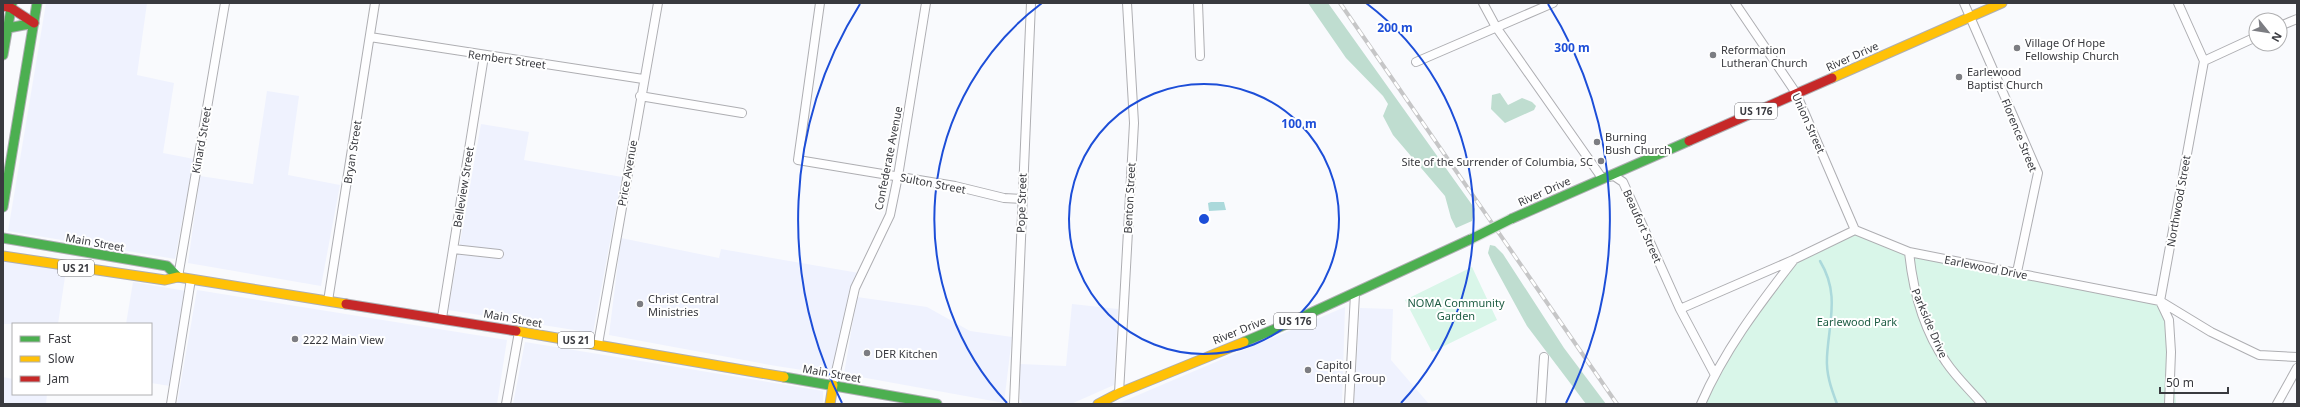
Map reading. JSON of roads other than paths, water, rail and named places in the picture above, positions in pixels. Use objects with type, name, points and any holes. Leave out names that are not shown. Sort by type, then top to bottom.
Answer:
[{"type":"main road","points":[[3,207],[37,3]]},
{"type":"main road","name":"River Drive","points":[[1098,404],[1119,393],[1355,294],[1511,219],[1602,178],[2002,3]]},
{"type":"main road","points":[[3,55],[9,5],[34,23]]},
{"type":"main road","points":[[5,29],[34,23]]},
{"type":"main road","name":"Main Street","points":[[3,238],[167,266],[178,277]]},
{"type":"main road","name":"Main Street","points":[[3,256],[165,280],[178,277],[442,318],[937,404]]},
{"type":"main road","name":"Confederate Avenue","points":[[830,404],[833,385]]},
{"type":"street","name":"Kinard Street","points":[[178,277],[225,3]]},
{"type":"street","name":"Bryan Street","points":[[328,301],[375,3]]},
{"type":"street","name":"Price Avenue","points":[[598,344],[640,96],[658,3]]},
{"type":"street","name":"Sulton Street","points":[[820,3],[798,160],[955,186],[1004,198],[1021,199]]},
{"type":"street","name":"Confederate Avenue","points":[[833,385],[855,288],[887,224],[898,176],[926,3]]},
{"type":"street","name":"Pope Street","points":[[1014,404],[1021,199],[1031,3]]},
{"type":"street","name":"Benton Street","points":[[1119,393],[1134,123],[1127,3]]},
{"type":"street","points":[[1198,3],[1200,56]]},
{"type":"street","points":[[1483,3],[1496,27],[1602,178]]},
{"type":"street","points":[[1416,62],[1552,3]]},
{"type":"street","name":"Union Street","points":[[1735,3],[1796,93],[1856,230]]},
{"type":"street","name":"Florence Street","points":[[1964,3],[2038,173],[2017,272]]},
{"type":"street","points":[[2178,3],[2204,61],[2248,41]]},
{"type":"street","name":"Rembert Street","points":[[370,37],[484,56],[643,79]]},
{"type":"street","name":"Belleview Street","points":[[442,318],[484,56]]},
{"type":"street","name":"Northwood Street","points":[[2160,301],[2204,61]]},
{"type":"street","points":[[640,96],[742,113]]},
{"type":"street","name":"Beaufort Street","points":[[1602,178],[1614,176],[1623,182],[1680,309],[1714,373]]},
{"type":"street","points":[[1680,309],[1793,260],[1856,230]]},
{"type":"street","name":"Earlewood Drive","points":[[1856,230],[1909,252],[2160,301],[2211,332],[2259,355],[2297,357]]},
{"type":"street","points":[[453,249],[499,254]]},
{"type":"street","name":"Parkside Drive","points":[[1909,252],[1912,280],[1918,300],[1935,343],[1946,362],[1982,404]]},
{"type":"street","points":[[1701,404],[1714,373],[1744,324],[1793,260]]},
{"type":"street","points":[[171,404],[191,280]]},
{"type":"street","points":[[1349,404],[1355,294]]},
{"type":"street","points":[[2160,301],[2169,320],[2171,386],[2169,404]]},
{"type":"street","points":[[506,404],[519,332]]},
{"type":"street","points":[[1541,404],[1544,357]]},
{"type":"street","points":[[2277,404],[2297,368]]},
{"type":"water","points":[[1224,202],[1226,210],[1209,211],[1208,203]]},
{"type":"waterway","points":[[1820,261],[1826,273],[1832,296],[1827,369],[1829,381],[1837,404]]},
{"type":"railway","points":[[1340,3],[1617,404]]},
{"type":"place","name":"Village Of Hope Fellowship Church","points":[[2017,48]]},
{"type":"place","name":"Reformation Lutheran Church","points":[[1713,55]]},
{"type":"place","name":"Earlewood Baptist Church","points":[[1959,77]]},
{"type":"place","name":"Burning Bush Church","points":[[1597,142]]},
{"type":"place","name":"Site of the Surrender of Columbia, SC","points":[[1601,161]]},
{"type":"place","name":"Christ Central Ministries","points":[[640,304]]},
{"type":"place","name":"2222 Main View","points":[[295,339]]},
{"type":"place","name":"DER Kitchen","points":[[867,353]]},
{"type":"place","name":"Capitol Dental Group","points":[[1308,370]]},
{"type":"park label","name":"NOMA Community Garden","points":[[1456,308]]},
{"type":"park label","name":"Earlewood Park","points":[[1857,321]]}]
